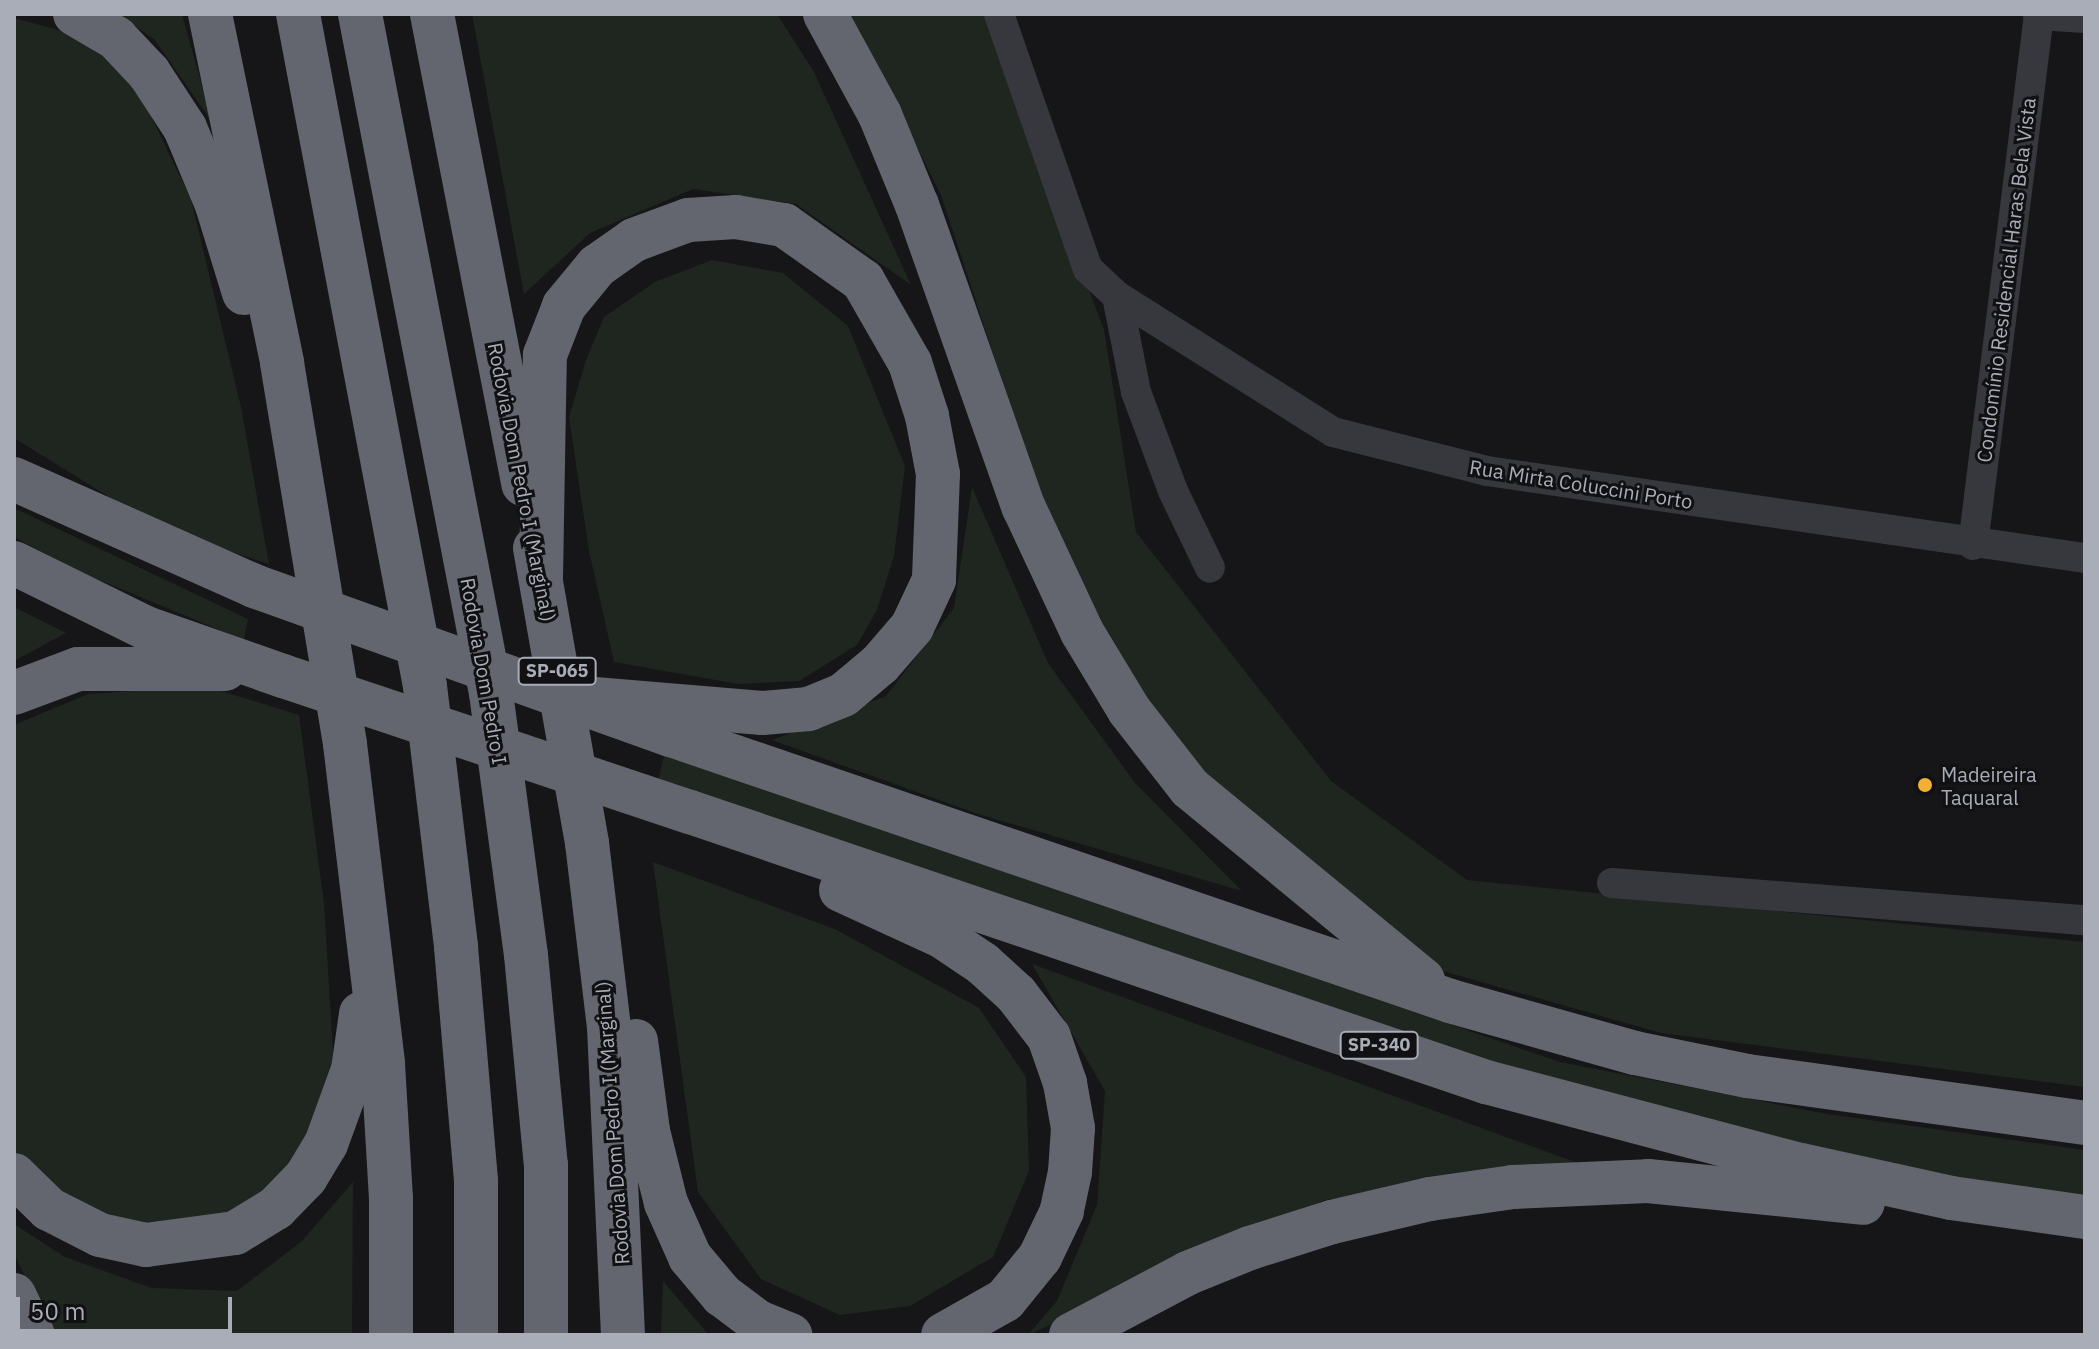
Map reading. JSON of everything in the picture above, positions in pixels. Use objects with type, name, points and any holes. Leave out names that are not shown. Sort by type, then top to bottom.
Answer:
[{"type":"highway","points":[[75,14],[125,47],[185,128],[217,205],[254,329],[282,363]]},
{"type":"highway","points":[[210,14],[282,363],[345,744],[383,1064],[391,1198],[391,1335]]},
{"type":"highway","points":[[298,14],[425,686],[456,947],[476,1181],[476,1335]]},
{"type":"highway","name":"Rodovia Dom Pedro I","points":[[360,14],[491,693],[526,955],[546,1165],[546,1335]]},
{"type":"highway","name":"Rodovia Dom Pedro I (Marginal)","points":[[432,14],[541,577],[587,843],[609,1027],[623,1335]]},
{"type":"highway","points":[[825,14],[880,115],[917,205],[1024,508],[1082,632],[1129,710],[1190,788],[1229,824],[1450,1001]]},
{"type":"highway","points":[[541,577],[545,355],[564,306],[597,266],[634,240],[688,220],[736,217],[784,225],[863,281],[910,363],[927,416],[938,474],[934,580],[912,627],[880,664],[843,695],[809,709],[762,713],[573,697]]},
{"type":"highway","points":[[14,456],[178,556]]},
{"type":"highway","points":[[14,479],[178,556],[254,586],[573,697],[671,735],[1450,1001],[1635,1053],[1747,1076],[2085,1123]]},
{"type":"highway","points":[[14,563],[146,628],[690,812],[751,852],[943,937],[1016,994],[1049,1037],[1073,1128],[1062,1211],[1040,1257],[1005,1300],[943,1335]]},
{"type":"highway","points":[[14,693],[78,669],[224,669],[283,676]]},
{"type":"highway","name":"SP-340","points":[[690,812],[1486,1082],[1801,1165],[1951,1198],[2085,1220]]},
{"type":"highway","points":[[587,843],[625,954],[648,1131],[666,1203],[690,1257],[722,1295],[758,1322],[791,1335]]},
{"type":"highway","points":[[14,1175],[49,1209],[100,1235],[146,1245],[235,1233],[276,1208],[306,1177],[342,1113],[353,1070],[369,952]]},
{"type":"highway","points":[[1071,1335],[1188,1273],[1250,1248],[1332,1222],[1513,1187],[1648,1181],[2085,1220]]},
{"type":"highway","points":[[14,1295],[33,1335]]},
{"type":"street","name":"Rua Mirta Coluccini Porto","points":[[999,14],[1088,269],[1117,296],[1333,432],[1487,471],[1973,545],[2085,558]]},
{"type":"street","name":"Condomínio Residencial Haras Bela Vista","points":[[1973,545],[2038,15],[2085,18]]},
{"type":"street","points":[[1117,296],[1136,392],[1173,491],[1210,568]]},
{"type":"street","points":[[1612,883],[2085,920]]},
{"type":"shaded area","points":[[117,14],[182,14],[212,122],[154,39]]},
{"type":"shaded area","points":[[472,14],[777,14],[814,72],[911,285],[796,204],[693,189],[590,233],[524,294]]},
{"type":"shaded area","points":[[850,14],[986,14],[1104,330],[1136,532],[1331,781],[1467,880],[2085,942],[2085,1087],[1661,1033],[1439,970],[1288,860],[1141,714],[1057,548],[941,195]]},
{"type":"shaded area","points":[[14,18],[77,35],[132,77],[191,199],[241,407],[269,564],[161,529],[14,438]]},
{"type":"shaded area","points":[[712,260],[783,273],[848,326],[905,466],[894,556],[877,610],[857,645],[799,681],[738,684],[614,662],[589,551],[569,417],[586,360],[604,317],[655,282]]},
{"type":"shaded area","points":[[972,487],[1048,663],[1135,783],[1242,891],[978,814],[772,740],[886,696],[954,608]]},
{"type":"shaded area","points":[[14,508],[248,619],[244,640],[78,571],[14,537]]},
{"type":"shaded area","points":[[14,607],[66,633],[14,661]]},
{"type":"shaded area","points":[[205,686],[299,715],[324,903],[335,1086],[296,1168],[248,1214],[155,1235],[75,1212],[14,1152],[14,725],[88,694]]},
{"type":"shaded area","points":[[666,748],[979,863],[1560,1062],[1827,1114],[2085,1150],[2085,1199],[1984,1185],[1596,1098],[658,782]]},
{"type":"shaded area","points":[[653,862],[835,929],[979,1008],[1026,1077],[1029,1171],[993,1257],[910,1306],[840,1315],[761,1279],[698,1192]]},
{"type":"shaded area","points":[[1032,964],[1583,1165],[1325,1200],[1028,1335],[1057,1301],[1097,1205],[1105,1091]]},
{"type":"shaded area","points":[[353,1182],[352,1335],[54,1335],[14,1254],[14,1224],[65,1257],[152,1288],[237,1291],[302,1241]]},
{"type":"shaded area","points":[[663,1281],[709,1335],[661,1335]]},
{"type":"place","name":"Madeireira Taquaral","points":[[1925,785]]}]
